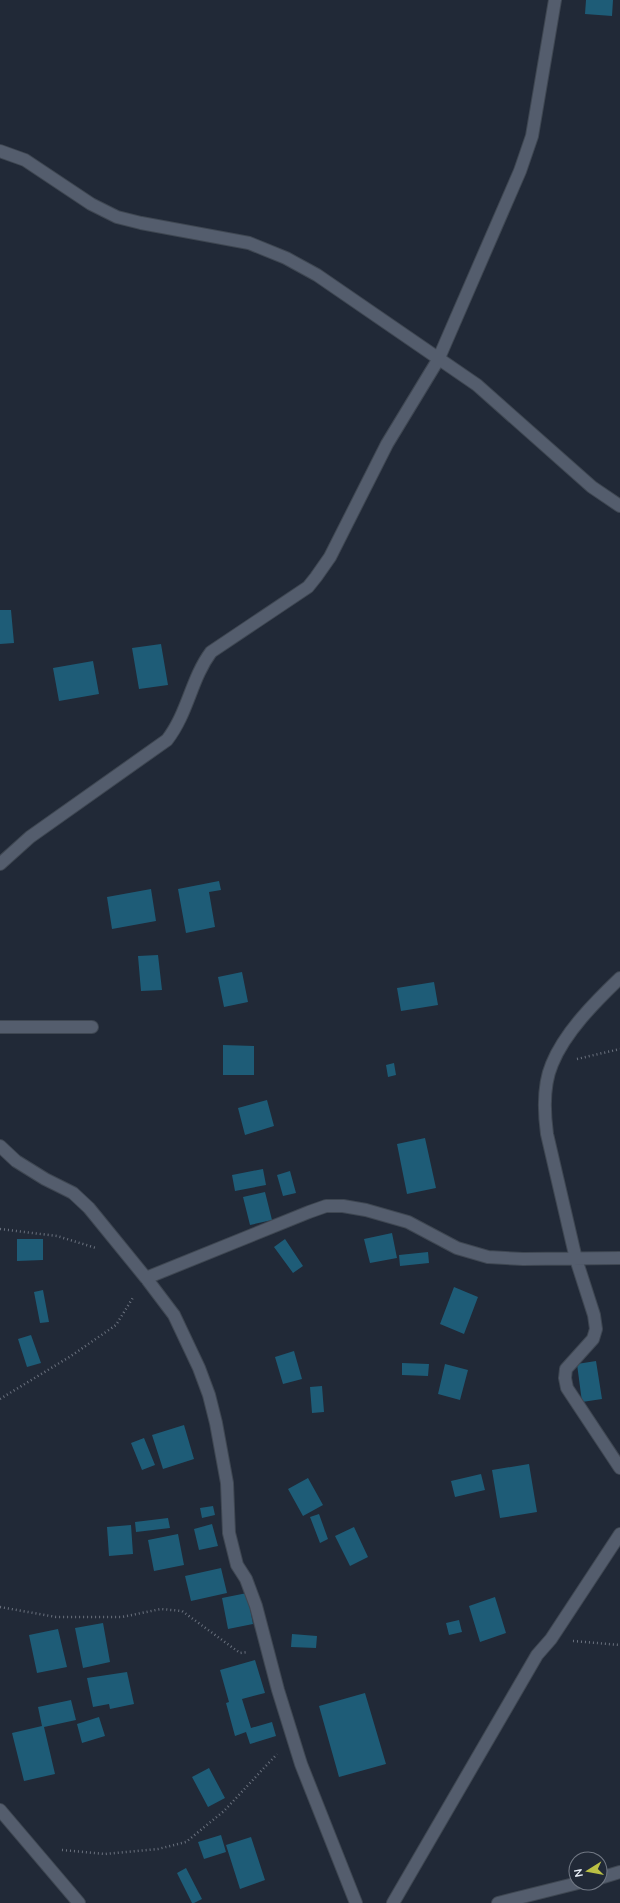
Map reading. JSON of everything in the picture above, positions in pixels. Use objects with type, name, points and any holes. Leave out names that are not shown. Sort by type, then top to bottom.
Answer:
[{"type":"street","points":[[0,864],[30,837],[167,740],[178,726],[203,664],[211,652],[308,587],[330,557],[387,444],[438,360],[520,171],[530,143],[538,106],[555,0]]},
{"type":"street","points":[[0,151],[24,160],[91,204],[117,217],[249,243],[286,258],[317,275],[476,385],[592,487],[620,506]]},
{"type":"street","points":[[620,978],[595,1002],[561,1047],[551,1066],[544,1113],[547,1134],[576,1259],[594,1315],[596,1329],[593,1339],[566,1369],[565,1378],[567,1388],[620,1468]]},
{"type":"street","points":[[0,1027],[92,1027]]},
{"type":"street","points":[[0,1146],[16,1161],[45,1179],[73,1193],[89,1208],[132,1260],[174,1315],[199,1368],[209,1396],[226,1483],[229,1533],[237,1564],[246,1579],[256,1606],[293,1738],[317,1807],[356,1903]]},
{"type":"street","points":[[146,1278],[326,1206],[343,1206],[408,1222],[457,1248],[488,1257],[576,1259],[620,1258]]},
{"type":"street","points":[[393,1903],[536,1655],[551,1639],[620,1534]]},
{"type":"street","points":[[0,1810],[79,1903]]},
{"type":"street","points":[[608,1876],[620,1872]]},
{"type":"street","points":[[498,1903],[568,1886]]},
{"type":"path","points":[[551,1066],[620,1050]]},
{"type":"path","points":[[0,1229],[57,1236],[132,1260]]},
{"type":"path","points":[[0,1399],[71,1356],[116,1325],[146,1278]]},
{"type":"path","points":[[0,1607],[56,1617],[122,1617],[161,1609],[182,1611],[240,1653],[268,1651]]},
{"type":"path","points":[[551,1639],[620,1645]]},
{"type":"path","points":[[32,1847],[106,1854],[158,1849],[186,1842],[224,1811],[293,1738]]},
{"type":"building","points":[[586,0],[613,0],[612,16],[585,14]]},
{"type":"building","points":[[0,610],[11,610],[14,643],[0,644]]},
{"type":"building","points":[[161,644],[168,685],[139,689],[132,648]]},
{"type":"building","points":[[93,661],[99,694],[59,701],[53,668]]},
{"type":"building","points":[[219,881],[221,890],[209,892],[215,927],[186,933],[178,889]]},
{"type":"building","points":[[151,889],[156,921],[112,929],[107,897]]},
{"type":"building","points":[[158,955],[162,990],[141,991],[138,956]]},
{"type":"building","points":[[242,972],[248,1002],[224,1007],[218,977]]},
{"type":"building","points":[[434,982],[438,1005],[401,1011],[397,988]]},
{"type":"building","points":[[223,1045],[254,1046],[254,1075],[223,1075]]},
{"type":"building","points":[[394,1063],[396,1075],[388,1077],[386,1065]]},
{"type":"building","points":[[267,1100],[274,1126],[245,1135],[238,1108]]},
{"type":"building","points":[[425,1138],[436,1188],[407,1194],[397,1144]]},
{"type":"building","points":[[263,1169],[266,1185],[235,1191],[232,1175]]},
{"type":"building","points":[[290,1171],[296,1193],[283,1196],[277,1175]]},
{"type":"building","points":[[265,1192],[272,1220],[250,1225],[243,1197]]},
{"type":"building","points":[[392,1233],[397,1258],[370,1263],[364,1239]]},
{"type":"building","points":[[17,1239],[43,1239],[43,1260],[17,1261]]},
{"type":"building","points":[[285,1239],[303,1266],[293,1273],[274,1247]]},
{"type":"building","points":[[428,1252],[429,1263],[400,1266],[399,1255]]},
{"type":"building","points":[[454,1287],[478,1297],[464,1334],[440,1324]]},
{"type":"building","points":[[43,1290],[49,1322],[40,1323],[34,1292]]},
{"type":"building","points":[[31,1335],[41,1363],[27,1367],[18,1339]]},
{"type":"building","points":[[294,1351],[302,1379],[283,1384],[275,1357]]},
{"type":"building","points":[[596,1361],[602,1399],[582,1402],[577,1364]]},
{"type":"building","points":[[402,1363],[429,1364],[428,1376],[402,1375]]},
{"type":"building","points":[[445,1364],[468,1370],[460,1400],[438,1394]]},
{"type":"building","points":[[322,1386],[324,1412],[312,1413],[310,1387]]},
{"type":"building","points":[[184,1425],[194,1459],[163,1469],[152,1435]]},
{"type":"building","points":[[144,1438],[155,1465],[142,1470],[131,1443]]},
{"type":"building","points":[[529,1464],[537,1512],[500,1518],[492,1470]]},
{"type":"building","points":[[481,1474],[485,1490],[455,1497],[451,1481]]},
{"type":"building","points":[[308,1478],[323,1505],[303,1516],[288,1489]]},
{"type":"building","points":[[213,1506],[215,1515],[202,1518],[200,1508]]},
{"type":"building","points":[[319,1514],[328,1539],[320,1543],[310,1517]]},
{"type":"building","points":[[168,1518],[170,1528],[136,1532],[135,1522]]},
{"type":"building","points":[[212,1524],[218,1546],[199,1550],[194,1529]]},
{"type":"building","points":[[131,1525],[133,1554],[109,1556],[107,1527]]},
{"type":"building","points":[[354,1527],[368,1557],[350,1566],[335,1536]]},
{"type":"building","points":[[178,1534],[184,1565],[154,1571],[148,1540]]},
{"type":"building","points":[[221,1568],[227,1593],[191,1601],[185,1576]]},
{"type":"building","points":[[247,1593],[253,1624],[228,1629],[222,1598]]},
{"type":"building","points":[[495,1597],[506,1633],[480,1642],[469,1606]]},
{"type":"building","points":[[459,1620],[462,1632],[449,1635],[446,1623]]},
{"type":"building","points":[[103,1623],[110,1662],[83,1668],[75,1628]]},
{"type":"building","points":[[58,1629],[67,1667],[37,1673],[29,1635]]},
{"type":"building","points":[[292,1634],[317,1636],[316,1648],[291,1647]]},
{"type":"building","points":[[255,1660],[265,1693],[242,1699],[251,1728],[272,1722],[276,1736],[250,1744],[246,1732],[235,1736],[226,1703],[229,1702],[220,1670]]},
{"type":"building","points":[[127,1672],[134,1704],[110,1709],[109,1704],[93,1707],[87,1678]]},
{"type":"building","points":[[365,1693],[386,1764],[339,1777],[319,1706]]},
{"type":"building","points":[[71,1700],[76,1720],[44,1727],[55,1774],[24,1781],[12,1733],[42,1726],[38,1707]]},
{"type":"building","points":[[99,1717],[105,1736],[82,1743],[77,1724]]},
{"type":"building","points":[[209,1768],[225,1798],[208,1807],[192,1777]]},
{"type":"building","points":[[221,1835],[226,1852],[204,1859],[198,1842]]},
{"type":"building","points":[[251,1837],[265,1880],[240,1889],[226,1845]]},
{"type":"building","points":[[186,1868],[202,1899],[194,1903],[192,1903],[177,1873]]}]
